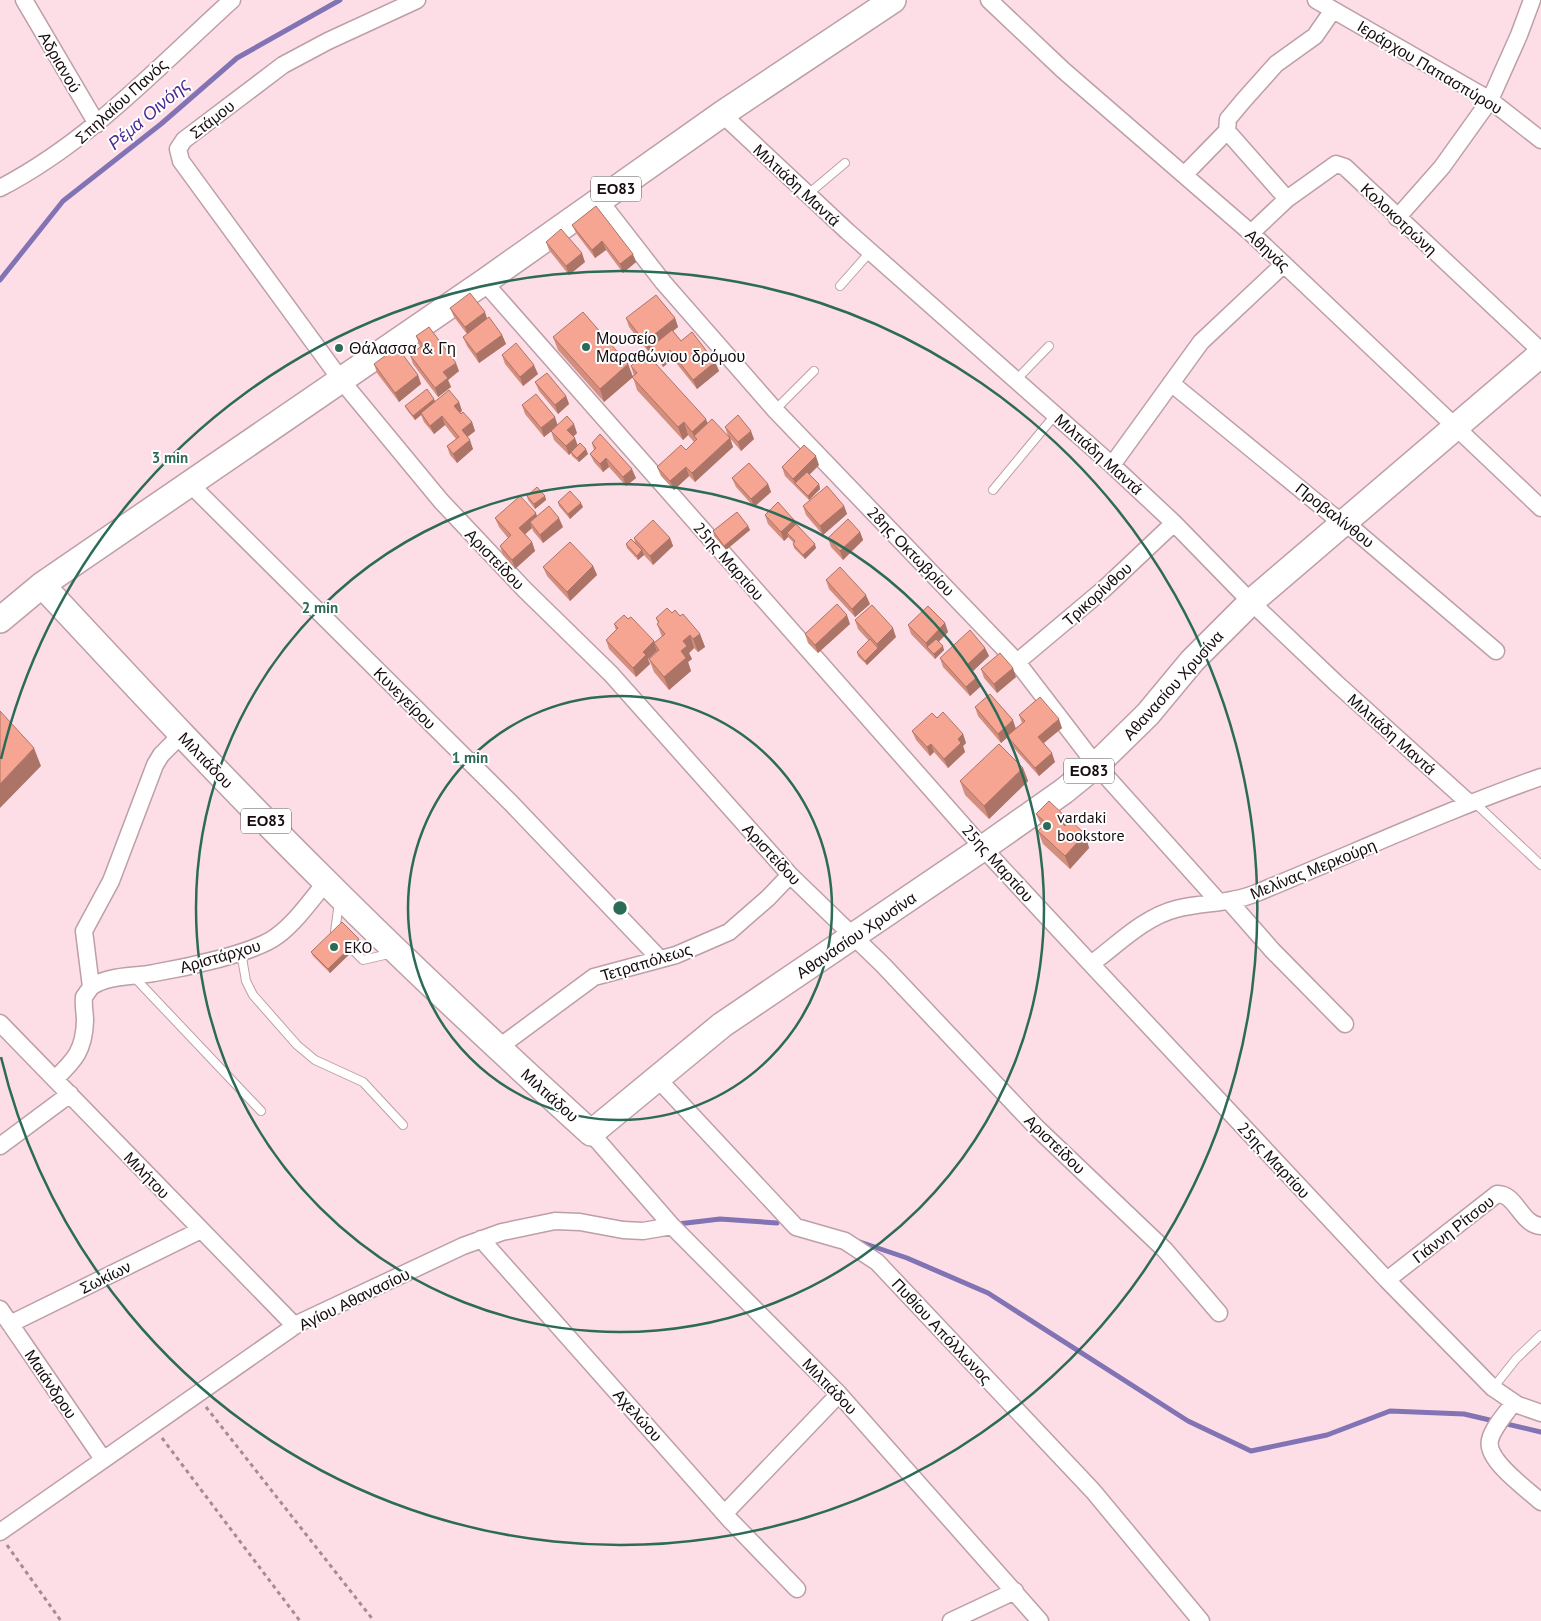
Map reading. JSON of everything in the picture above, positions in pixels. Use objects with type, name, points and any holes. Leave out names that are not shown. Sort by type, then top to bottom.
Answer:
[{"type":"main road","name":"ΕΟ83","points":[[4,609],[42,585],[484,282],[722,114],[893,0]]},
{"type":"main road","name":"Αθανασίου Χρυσίνα","points":[[592,1133],[722,1025],[983,848],[1064,791],[1096,765],[1148,714],[1192,661],[1251,602],[1541,352]]},
{"type":"main road","name":"Μιλτιάδου","points":[[42,585],[181,735],[333,889],[498,1048],[592,1133]]},
{"type":"street","name":"Αδριανού","points":[[24,0],[97,124]]},
{"type":"street","name":"Σπηλαίου Πανός","points":[[0,188],[44,164],[97,124],[232,0]]},
{"type":"street","name":"Στάμου","points":[[341,380],[181,161],[178,149],[184,140],[283,64],[417,0]]},
{"type":"street","name":"Αθηνάς","points":[[988,0],[1063,70],[1251,233],[1457,426],[1541,508]]},
{"type":"street","name":"Ιεράρχου Παπασπύρου","points":[[1316,0],[1490,100],[1541,140]]},
{"type":"street","points":[[1397,218],[1442,167],[1490,100],[1519,36],[1532,0]]},
{"type":"street","points":[[1185,174],[1227,131],[1228,119],[1242,101],[1276,64],[1315,36],[1333,10]]},
{"type":"street","name":"Μιλτιάδη Μαντά","points":[[722,114],[870,252],[1112,465],[1174,523],[1251,602],[1336,683],[1471,802]]},
{"type":"street","points":[[1227,131],[1287,199]]},
{"type":"street","name":"Κολοκοτρώνη","points":[[1251,233],[1287,199],[1336,164],[1345,167],[1541,352]]},
{"type":"street","name":"28ης Οκτωβρίου","points":[[600,201],[663,282],[775,410],[1018,662],[1096,765],[1224,902],[1346,1024]]},
{"type":"street","points":[[1112,465],[1202,342],[1284,264]]},
{"type":"street","name":"25ης Μαρτίου","points":[[484,282],[983,848],[1388,1280],[1493,1388],[1514,1403],[1541,1413]]},
{"type":"street","name":"Αριστείδου","points":[[341,380],[440,501],[525,590],[611,674],[790,875],[883,965],[1037,1128],[1165,1250],[1219,1313]]},
{"type":"street","name":"Προβαλίνθου","points":[[1171,383],[1332,515],[1344,522],[1496,651]]},
{"type":"street","name":"Κυνεγείρου","points":[[189,483],[511,803],[660,960]]},
{"type":"street","name":"Τρικορίνθου","points":[[1018,662],[1104,589],[1174,523]]},
{"type":"street","points":[[56,1079],[80,1051],[85,1020],[84,997],[91,987],[84,931],[110,881],[155,765],[161,755],[181,735]]},
{"type":"street","name":"Μελίνας Μερκούρη","points":[[1092,964],[1145,923],[1162,914],[1184,907],[1224,902],[1247,896],[1369,847],[1471,802],[1541,777]]},
{"type":"street","name":"Τετραπόλεως","points":[[498,1048],[594,977],[660,960],[692,949],[729,932],[768,898],[790,875]]},
{"type":"street","name":"Αριστάρχου","points":[[91,987],[103,981],[134,977],[254,948],[277,936],[333,889]]},
{"type":"street","name":"Μιλήτου","points":[[0,1023],[295,1326]]},
{"type":"street","name":"Πυθίου Απόλλωνος","points":[[657,1078],[796,1227],[850,1243],[877,1262],[1093,1491],[1201,1621]]},
{"type":"street","points":[[0,1146],[70,1094]]},
{"type":"street","name":"Μιλτιάδου","points":[[592,1133],[672,1226],[839,1394],[1015,1590],[1040,1621]]},
{"type":"street","name":"Γιάννη Ρίτσου","points":[[1388,1280],[1497,1194],[1502,1194],[1508,1198],[1531,1223],[1541,1226]]},
{"type":"street","name":"Αγίου Αθανασίου","points":[[3,1537],[103,1459],[308,1318],[480,1239],[555,1221],[580,1222],[623,1230],[643,1231],[672,1226]]},
{"type":"street","name":"Σωκίων","points":[[10,1324],[201,1230]]},
{"type":"street","name":"Αχελώου","points":[[480,1239],[725,1512],[797,1589]]},
{"type":"street","name":"Μαιάνδρου","points":[[0,1309],[103,1459]]},
{"type":"street","points":[[725,1512],[839,1394]]},
{"type":"street","points":[[1514,1403],[1491,1436],[1490,1449],[1497,1462],[1541,1502]]},
{"type":"street","points":[[951,1621],[1015,1590]]},
{"type":"lane","points":[[807,194],[845,163]]},
{"type":"lane","points":[[840,286],[870,252]]},
{"type":"lane","points":[[1016,380],[1049,346]]},
{"type":"lane","points":[[775,410],[814,371]]},
{"type":"lane","points":[[993,490],[1055,415]]},
{"type":"lane","points":[[1471,802],[1541,864]]},
{"type":"lane","points":[[241,952],[246,981],[253,995],[297,1045],[315,1060],[363,1082],[403,1124]]},
{"type":"lane","points":[[134,977],[261,1111]]},
{"type":"lane","points":[[1493,1388],[1516,1359],[1541,1335]]},
{"type":"path","points":[[197,1395],[374,1621]]},
{"type":"path","points":[[153,1425],[300,1621]]},
{"type":"path","points":[[3,1537],[60,1621]]},
{"type":"building","points":[[596,206],[633,254],[620,264],[602,241],[592,250],[572,225]]},
{"type":"building","points":[[561,229],[582,253],[566,266],[546,242]]},
{"type":"building","points":[[470,293],[485,312],[465,327],[450,308]]},
{"type":"building","points":[[656,295],[675,318],[645,342],[626,318]]},
{"type":"building","points":[[583,312],[628,364],[600,389],[553,337]]},
{"type":"building","points":[[489,317],[502,335],[476,354],[463,337]]},
{"type":"building","points":[[429,327],[456,363],[443,372],[448,378],[435,388],[410,355],[423,345],[416,336]]},
{"type":"building","points":[[672,330],[681,341],[692,332],[715,362],[693,380],[670,350],[660,358],[651,347]]},
{"type":"building","points":[[516,343],[534,365],[520,377],[502,355]]},
{"type":"building","points":[[397,347],[418,375],[395,393],[374,364]]},
{"type":"building","points":[[645,352],[706,419],[692,432],[684,422],[678,427],[632,377],[637,373],[631,366]]},
{"type":"building","points":[[547,373],[566,396],[555,405],[535,382]]},
{"type":"building","points":[[427,389],[434,399],[413,416],[405,406]]},
{"type":"building","points":[[449,390],[459,402],[454,406],[472,422],[462,430],[470,440],[453,454],[447,446],[459,437],[442,416],[430,426],[421,413]]},
{"type":"building","points":[[536,394],[555,417],[541,428],[522,405]]},
{"type":"building","points":[[738,415],[751,431],[738,442],[725,427]]},
{"type":"building","points":[[567,416],[574,424],[567,430],[575,438],[566,446],[551,431]]},
{"type":"building","points":[[712,419],[730,438],[692,473],[686,467],[670,481],[657,467],[681,445],[686,450],[697,439],[694,436]]},
{"type":"building","points":[[600,434],[632,469],[623,477],[606,458],[600,464],[590,454],[596,448],[592,443]]},
{"type":"building","points":[[580,443],[586,449],[577,458],[571,452]]},
{"type":"building","points":[[804,445],[816,456],[793,479],[782,467]]},
{"type":"building","points":[[749,463],[768,484],[751,499],[732,478]]},
{"type":"building","points":[[807,472],[819,484],[808,496],[795,483]]},
{"type":"building","points":[[827,486],[844,506],[820,526],[803,506]]},
{"type":"building","points":[[537,487],[545,496],[534,504],[527,496]]},
{"type":"building","points":[[570,491],[581,503],[568,514],[558,502]]},
{"type":"building","points":[[520,496],[536,513],[519,528],[532,542],[512,560],[500,546],[511,535],[495,518]]},
{"type":"building","points":[[778,502],[794,520],[781,532],[765,515]]},
{"type":"building","points":[[549,506],[559,518],[540,535],[530,522]]},
{"type":"building","points":[[737,512],[748,526],[724,546],[713,531]]},
{"type":"building","points":[[848,519],[860,532],[840,551],[828,538]]},
{"type":"building","points":[[653,520],[670,538],[650,556],[634,538]]},
{"type":"building","points":[[796,524],[815,544],[803,555],[793,544],[795,541],[787,533]]},
{"type":"building","points":[[631,539],[642,550],[637,556],[626,544]]},
{"type":"building","points":[[570,542],[593,566],[567,592],[543,567]]},
{"type":"building","points":[[840,567],[866,595],[852,609],[826,580]]},
{"type":"building","points":[[837,604],[847,615],[815,645],[805,634]]},
{"type":"building","points":[[872,605],[893,628],[877,644],[855,620]]},
{"type":"building","points":[[928,606],[945,623],[926,643],[908,625]]},
{"type":"building","points":[[667,608],[672,613],[675,610],[680,616],[683,614],[700,634],[693,639],[690,635],[683,641],[687,646],[681,651],[686,658],[664,677],[649,659],[659,650],[654,643],[665,634],[657,624],[659,622],[656,618]]},
{"type":"building","points":[[624,615],[628,619],[631,617],[654,641],[643,652],[646,655],[633,668],[606,640],[618,628],[614,624]]},
{"type":"building","points":[[970,630],[985,648],[967,665],[977,677],[966,687],[940,658]]},
{"type":"building","points":[[870,639],[878,648],[865,661],[857,652]]},
{"type":"building","points":[[936,639],[943,646],[934,654],[927,647]]},
{"type":"building","points":[[1000,653],[1013,668],[994,684],[981,669]]},
{"type":"building","points":[[990,694],[1013,720],[998,734],[975,707]]},
{"type":"building","points":[[1040,697],[1059,719],[1038,737],[1052,753],[1035,768],[1007,736],[1025,721],[1019,715]]},
{"type":"building","points":[[0,711],[34,748],[0,784]]},
{"type":"building","points":[[943,712],[963,734],[958,739],[961,743],[944,759],[931,744],[927,747],[912,731],[932,713],[937,718]]},
{"type":"building","points":[[999,744],[1023,768],[984,806],[960,781]]},
{"type":"building","points":[[1049,801],[1067,818],[1062,823],[1065,826],[1070,820],[1085,834],[1065,856],[1038,831],[1046,823],[1036,814]]},
{"type":"building","points":[[342,922],[359,939],[328,969],[311,952]]},
{"type":"waterway","name":"Ρέμα Οινόης","points":[[0,280],[63,201],[161,124],[237,58],[340,0]]},
{"type":"waterway","points":[[678,1224],[720,1219],[777,1223]]},
{"type":"waterway","points":[[857,1241],[907,1258],[988,1293],[1188,1421],[1251,1451],[1327,1435],[1390,1411],[1464,1414],[1541,1432]]},
{"type":"place","name":"Μουσείο Μαραθώνιου δρόμου","points":[[586,347]]},
{"type":"place","name":"Θάλασσα & Γη","points":[[339,348]]},
{"type":"place","name":"vardaki bookstore","points":[[1047,826]]},
{"type":"place","name":"EKO","points":[[334,947]]}]
